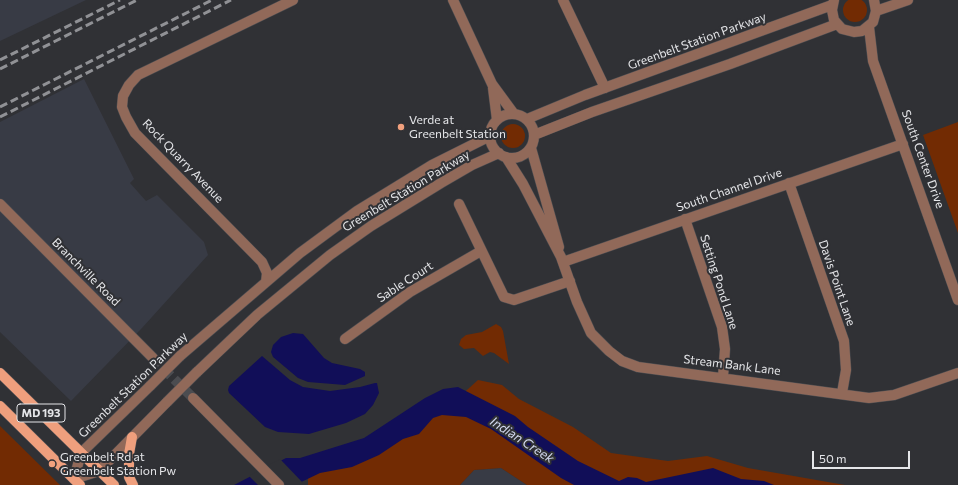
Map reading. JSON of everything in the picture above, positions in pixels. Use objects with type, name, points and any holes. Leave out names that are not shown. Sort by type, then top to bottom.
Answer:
[{"type":"main road","name":"MD 193","points":[[0,373],[114,485]]},
{"type":"main road","name":"MD 193","points":[[0,406],[78,482]]},
{"type":"main road","points":[[132,438],[129,454],[130,477],[133,485]]},
{"type":"street","name":"Rock Quarry Avenue","points":[[266,282],[267,273],[262,262],[135,133],[122,106],[123,96],[129,85],[138,75],[292,0]]},
{"type":"street","points":[[453,0],[492,84],[514,114]]},
{"type":"street","points":[[563,0],[605,88]]},
{"type":"street","points":[[833,2],[832,15],[837,24],[842,29],[854,32],[862,31],[869,26],[875,17],[876,11],[874,0]]},
{"type":"street","points":[[876,11],[908,0]]},
{"type":"street","name":"Greenbelt Station Parkway","points":[[527,119],[833,2]]},
{"type":"street","points":[[534,135],[592,112],[730,64],[837,24]]},
{"type":"street","name":"South Center Drive","points":[[869,26],[873,61],[958,300]]},
{"type":"street","points":[[492,84],[497,120]]},
{"type":"street","points":[[514,114],[527,119],[532,126],[534,135],[531,148],[522,156],[503,155],[493,145],[490,136],[492,127],[497,120],[505,115],[514,114]]},
{"type":"street","name":"Greenbelt Station Parkway","points":[[78,482],[81,453],[180,356],[266,282],[315,242],[357,211],[432,165],[490,136]]},
{"type":"street","name":"South Channel Drive","points":[[562,259],[685,219],[903,144]]},
{"type":"street","name":"Stream Bank Lane","points":[[531,148],[562,259],[577,302],[591,333],[609,351],[622,361],[638,367],[723,377],[869,398],[888,396],[958,373]]},
{"type":"street","name":"Greenbelt Station Parkway","points":[[78,482],[99,471],[197,372],[257,315],[330,254],[371,226],[472,165],[503,155]]},
{"type":"street","name":"Stream Bank Lane","points":[[503,155],[523,184],[562,259]]},
{"type":"street","name":"Davis Point Lane","points":[[789,183],[844,341],[846,370],[842,393]]},
{"type":"street","name":"Branchville Road","points":[[0,204],[153,358]]},
{"type":"street","points":[[459,204],[501,293],[508,299],[514,300],[570,281]]},
{"type":"street","name":"Setting Pond Lane","points":[[685,219],[722,327],[725,349],[723,377]]},
{"type":"street","name":"Sable Court","points":[[345,339],[410,292],[481,251]]},
{"type":"street","points":[[193,398],[259,463],[279,485]]},
{"type":"shaded area","points":[[855,-2],[863,2],[867,10],[863,18],[855,22],[847,18],[843,10],[847,2]]},
{"type":"shaded area","points":[[0,0],[86,0],[0,41]]},
{"type":"shaded area","points":[[84,79],[134,179],[130,183],[146,201],[157,195],[204,242],[208,255],[142,328],[71,401],[0,332],[0,122]]},
{"type":"shaded area","points":[[958,122],[958,233],[923,135]]},
{"type":"shaded area","points":[[513,124],[518,125],[524,131],[524,141],[518,147],[513,148],[508,147],[502,141],[501,136],[502,131],[508,125]]},
{"type":"shaded area","points":[[496,324],[501,327],[503,331],[509,364],[494,353],[490,352],[483,356],[474,348],[464,349],[459,345],[461,339],[466,335],[482,332]]},
{"type":"shaded area","points":[[478,380],[502,385],[519,399],[573,427],[611,453],[668,461],[707,456],[748,468],[845,485],[527,485],[501,468],[474,470],[460,485],[308,485],[308,468],[447,408]]},
{"type":"shaded area","points":[[0,426],[60,485],[0,485]]},
{"type":"shaded area","points":[[501,468],[527,485],[460,485],[474,470]]},
{"type":"water","points":[[293,333],[303,334],[324,358],[332,363],[360,369],[365,372],[365,376],[345,385],[308,382],[298,378],[273,357],[271,352],[273,345],[281,337]]},
{"type":"water","points":[[262,356],[290,380],[303,387],[330,391],[377,383],[379,393],[373,405],[365,414],[346,423],[309,434],[278,432],[265,427],[229,393],[228,390],[229,386]]},
{"type":"water","name":"Indian Creek","points":[[458,387],[515,416],[528,427],[578,461],[619,481],[628,477],[637,478],[646,482],[713,468],[741,479],[764,481],[774,485],[574,485],[561,478],[491,429],[466,417],[442,415],[433,418],[419,434],[403,439],[379,455],[352,467],[320,473],[295,485],[234,485],[286,458],[300,458],[364,438],[425,398],[443,389]]},
{"type":"pier","points":[[280,459],[303,483],[299,485],[258,485],[249,476]]},
{"type":"tunnel","points":[[153,358],[193,398]]},
{"type":"railway","points":[[0,60],[120,0]]},
{"type":"railway","points":[[0,69],[137,0]]},
{"type":"railway","points":[[0,107],[212,0]]},
{"type":"railway","points":[[0,117],[231,0]]},
{"type":"place","name":"Verde at Greenbelt Station","points":[[401,127]]},
{"type":"place","name":"Greenbelt Rd at Greenbelt Station Pw","points":[[52,464]]}]
